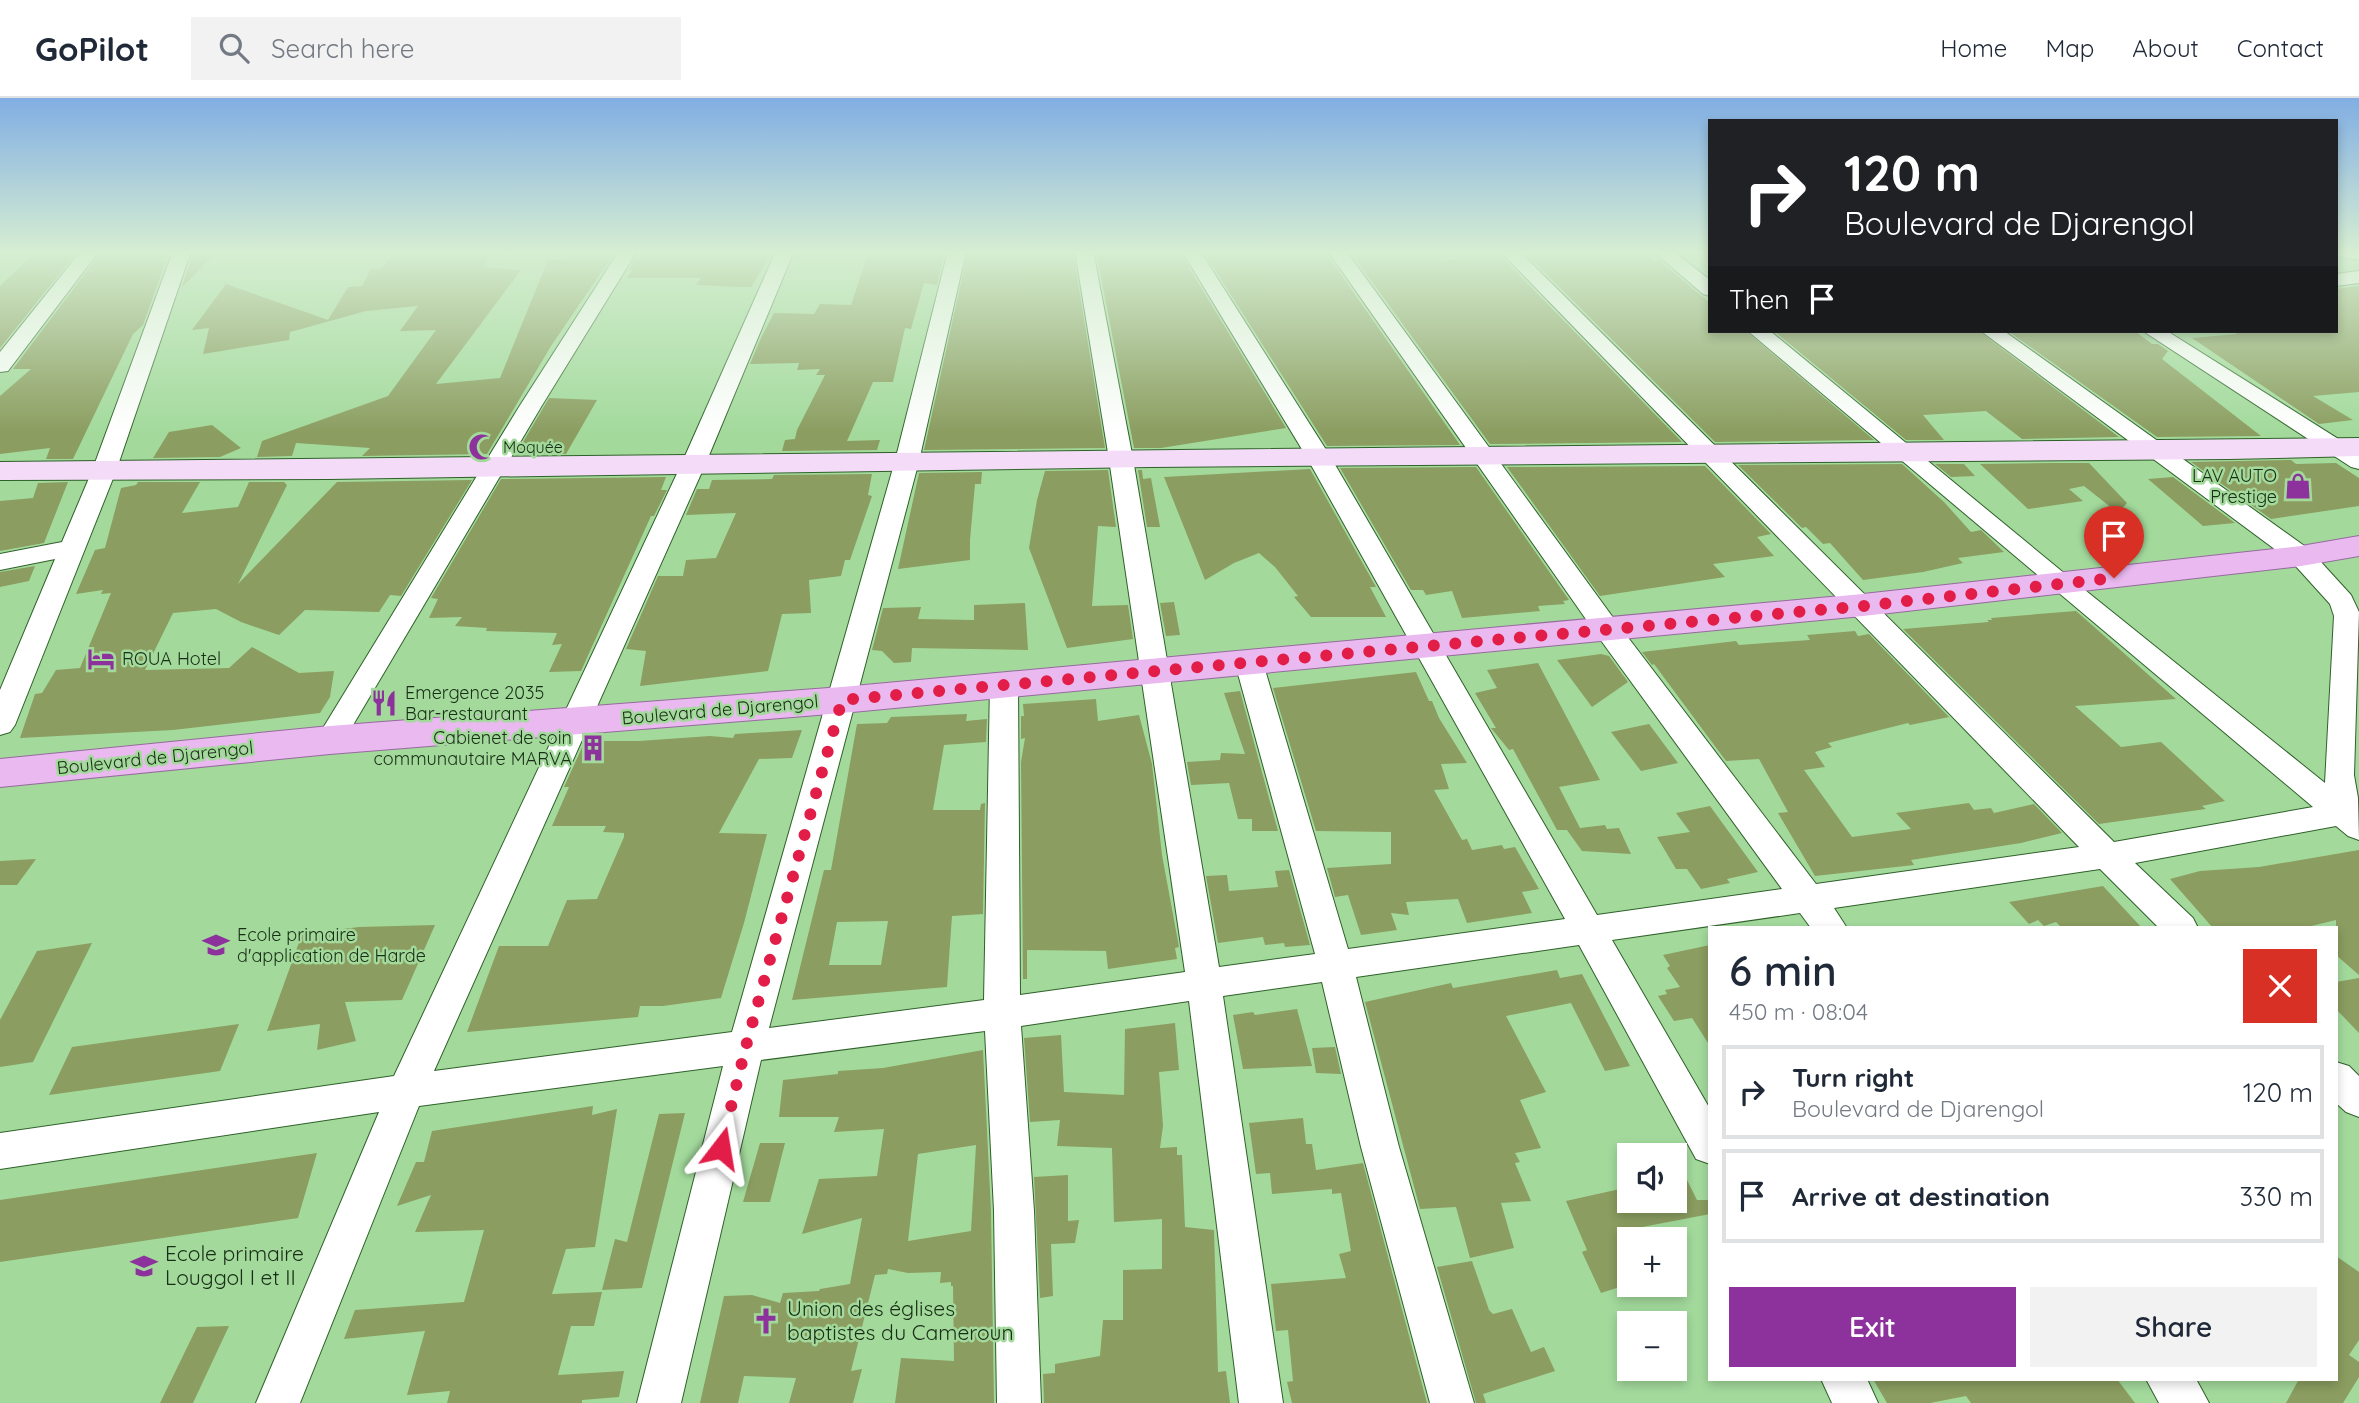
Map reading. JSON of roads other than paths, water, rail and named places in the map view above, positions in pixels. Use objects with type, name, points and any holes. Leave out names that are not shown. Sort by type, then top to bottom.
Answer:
[{"type":"main road","points":[[0,471],[693,466],[1318,456],[2351,453]]},
{"type":"main road","name":"Boulevard de Djarengol","points":[[0,773],[330,740],[842,700],[1863,606],[2301,556],[2359,546]]},
{"type":"street","points":[[0,366],[42,312]]},
{"type":"street","points":[[0,725],[104,471],[160,312]]},
{"type":"street","points":[[330,740],[590,312]]},
{"type":"street","points":[[278,1403],[406,1091],[573,722],[693,466],[759,312]]},
{"type":"street","points":[[659,1403],[746,1046],[907,461],[942,312]]},
{"type":"street","points":[[1093,312],[1121,459],[1204,984],[1261,1403]]},
{"type":"street","points":[[1229,312],[1318,456],[1428,646],[1708,1142]]},
{"type":"street","points":[[1381,312],[1607,629],[1829,926]]},
{"type":"street","points":[[1571,312],[2179,926]]},
{"type":"street","points":[[1760,333],[2350,821]]},
{"type":"street","points":[[1993,333],[2161,452],[2301,556],[2342,601],[2347,616],[2339,775],[2350,821]]},
{"type":"street","points":[[2156,333],[2351,453]]},
{"type":"street","points":[[0,562],[72,548]]},
{"type":"street","points":[[1249,663],[1336,966],[1380,1147],[1452,1403]]},
{"type":"street","points":[[1004,685],[1002,1013],[1014,1211],[1019,1403]]},
{"type":"street","points":[[0,1151],[406,1091],[1002,1013],[2350,821]]},
{"type":"street","points":[[2338,1080],[2359,1100]]},
{"type":"street","points":[[1844,1381],[1856,1403]]},
{"type":"street","points":[[2170,1381],[2187,1403]]},
{"type":"place","name":"Moquée","points":[[482,447]]},
{"type":"place","name":"LAV AUTO Prestige","points":[[2298,486]]},
{"type":"place","name":"ROUA Hotel","points":[[101,659]]},
{"type":"place","name":"Emergence 2035 Bar-restaurant","points":[[384,703]]},
{"type":"place","name":"Cabienet de soin communautaire MARVA","points":[[593,748]]},
{"type":"place","name":"Ecole primaire d'application de Harde","points":[[216,945]]},
{"type":"place","name":"Ecole primaire Louggol I et II","points":[[144,1266]]},
{"type":"place","name":"Union des églises baptistes du Cameroun","points":[[766,1321]]}]
